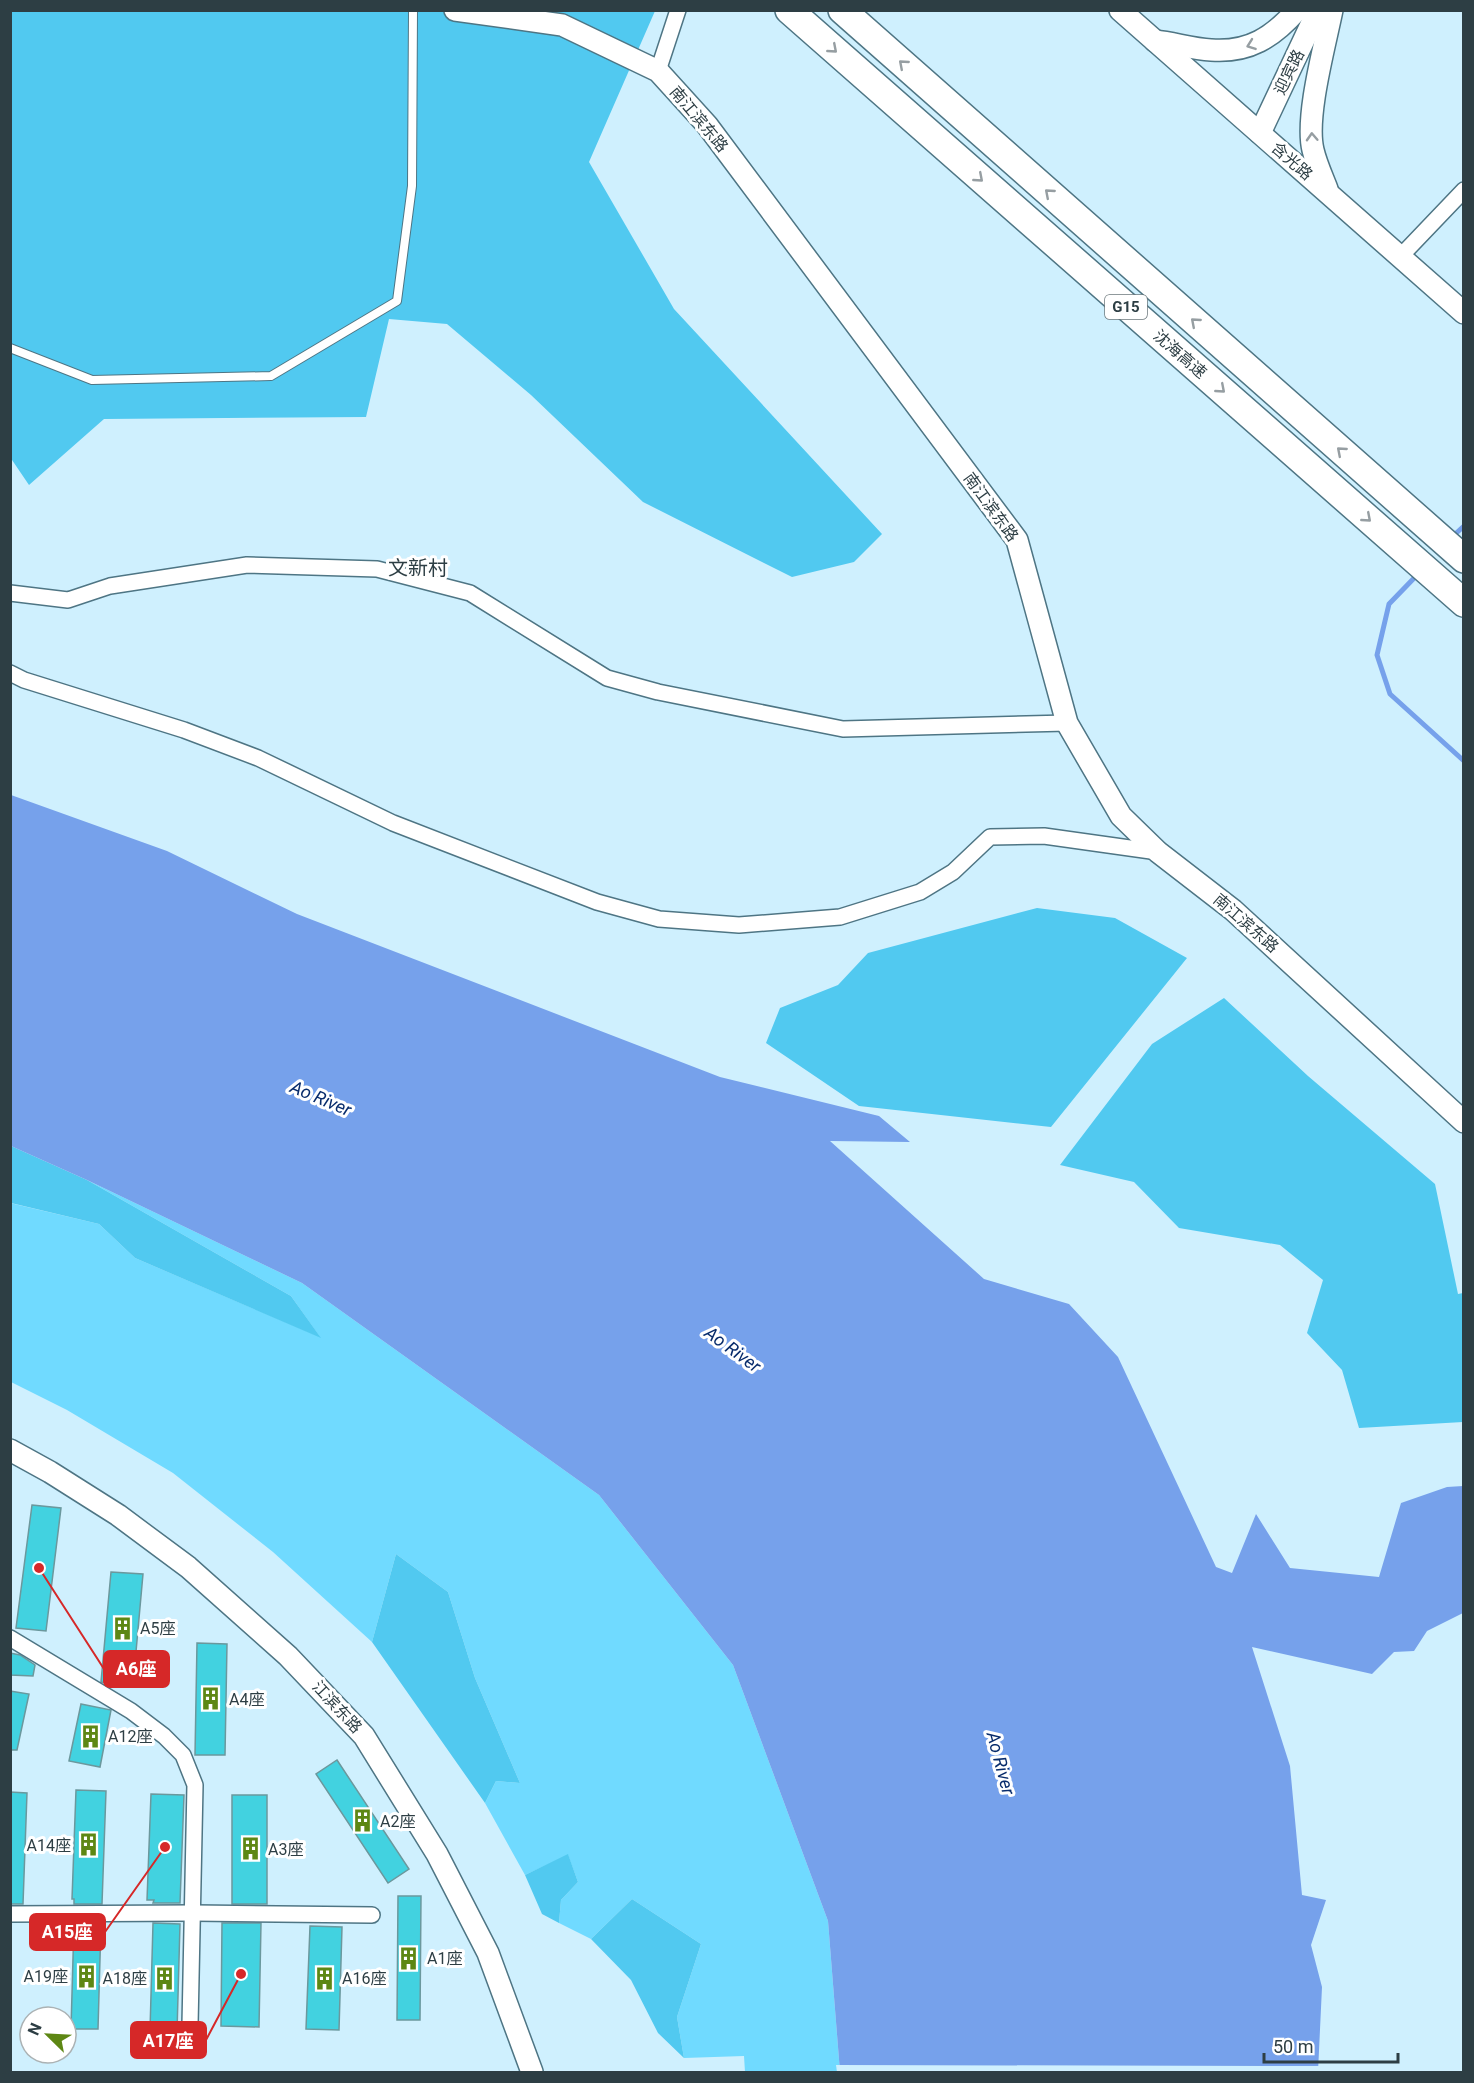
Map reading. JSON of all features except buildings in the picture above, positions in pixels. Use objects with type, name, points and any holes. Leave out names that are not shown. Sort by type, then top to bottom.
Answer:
[{"type":"highway","name":"沈海高速","points":[[789,10],[1464,603]]},
{"type":"highway","name":"沈海高速","points":[[842,10],[1464,560]]},
{"type":"main road","name":"南江滨东路","points":[[455,10],[562,25],[658,71],[707,125],[1017,540],[1067,723],[1121,816],[1158,852],[1233,910],[1464,1122]]},
{"type":"main road","name":"含光路","points":[[1120,10],[1464,313]]},
{"type":"main road","points":[[1155,41],[1212,51],[1251,46],[1280,30],[1297,10]]},
{"type":"main road","name":"迎宾路","points":[[1260,133],[1318,10]]},
{"type":"main road","points":[[1328,193],[1313,149],[1311,135],[1313,108],[1332,10]]},
{"type":"main road","name":"江滨东路","points":[[10,1450],[118,1515],[188,1567],[288,1656],[364,1736],[437,1854],[488,1953],[532,2073]]},
{"type":"street","points":[[658,71],[678,10]]},
{"type":"street","points":[[1400,257],[1464,190]]},
{"type":"street","points":[[10,593],[68,600],[110,586],[247,566],[377,569],[470,593],[607,678],[658,692],[843,729],[1067,723]]},
{"type":"street","points":[[10,673],[24,680],[184,730],[258,758],[393,823],[597,902],[659,919],[739,925],[840,917],[920,892],[953,872],[990,837],[1044,836],[1158,852]]},
{"type":"street","points":[[10,1638],[130,1711],[164,1736],[183,1755],[195,1785],[190,2025]]},
{"type":"street","points":[[10,1914],[372,1915]]},
{"type":"lane","points":[[10,348],[92,380],[271,376],[397,301],[412,186],[413,10]]},
{"type":"shaded area","points":[[10,11],[655,11],[589,162],[674,309],[882,534],[854,562],[792,577],[643,502],[531,395],[447,324],[389,319],[366,417],[104,419],[29,485],[10,457]]},
{"type":"shaded area","points":[[1037,908],[1115,918],[1187,958],[1051,1127],[859,1106],[766,1043],[780,1008],[838,985],[868,953]]},
{"type":"shaded area","points":[[1224,998],[1308,1076],[1435,1184],[1458,1294],[1463,1293],[1463,1422],[1359,1428],[1342,1370],[1307,1333],[1323,1280],[1280,1245],[1179,1228],[1134,1182],[1060,1165],[1152,1044]]},
{"type":"shaded area","points":[[11,1146],[87,1180],[291,1296],[321,1338],[135,1258],[99,1224],[11,1203]]},
{"type":"shaded area","points":[[87,1180],[302,1283],[599,1495],[733,1665],[828,1921],[840,2072],[745,2072],[744,2056],[684,2058],[677,2017],[701,1944],[632,1899],[591,1939],[559,1923],[561,1900],[578,1882],[568,1855],[525,1875],[485,1803],[496,1781],[520,1783],[475,1678],[448,1592],[396,1554],[372,1642],[273,1552],[173,1473],[67,1410],[11,1382],[10,1203],[99,1224],[135,1258],[320,1337],[291,1296]]},
{"type":"shaded area","points":[[396,1554],[448,1592],[475,1678],[520,1783],[496,1781],[485,1803],[372,1642]]},
{"type":"shaded area","points":[[568,1854],[578,1882],[561,1900],[559,1923],[542,1914],[525,1875]]},
{"type":"shaded area","points":[[632,1899],[701,1944],[677,2017],[684,2058],[658,2033],[631,1980],[591,1939]]},
{"type":"water","name":"Ao River","points":[[11,795],[167,851],[297,914],[720,1077],[879,1116],[910,1142],[830,1141],[984,1279],[1069,1304],[1118,1357],[1216,1567],[1232,1573],[1256,1514],[1290,1568],[1379,1577],[1401,1503],[1447,1487],[1463,1486],[1463,1613],[1427,1631],[1414,1651],[1394,1652],[1372,1674],[1252,1647],[1290,1766],[1302,1895],[1326,1900],[1311,1945],[1322,1987],[1318,2072],[840,2072],[828,1921],[733,1665],[599,1495],[302,1283],[11,1146]]},
{"type":"pier","points":[[836,2065],[1321,2066],[1321,2072],[837,2072]]},
{"type":"waterway","points":[[1452,537],[1464,526]]},
{"type":"waterway","points":[[1419,573],[1389,604],[1377,655],[1390,694],[1464,761]]},
{"type":"place","name":"A6座","points":[[39,1568]]},
{"type":"place","name":"A5座","points":[[122,1628]]},
{"type":"place","name":"A4座","points":[[211,1699]]},
{"type":"place","name":"A12座","points":[[90,1736]]},
{"type":"place","name":"A2座","points":[[362,1821]]},
{"type":"place","name":"A14座","points":[[89,1845]]},
{"type":"place","name":"A15座","points":[[165,1847]]},
{"type":"place","name":"A3座","points":[[250,1849]]},
{"type":"place","name":"A1座","points":[[409,1958]]},
{"type":"place","name":"A17座","points":[[241,1974]]},
{"type":"place","name":"A19座","points":[[86,1976]]},
{"type":"place","name":"A18座","points":[[165,1978]]},
{"type":"place","name":"A16座","points":[[324,1978]]},
{"type":"district","name":"文新村","points":[[418,568]]}]
